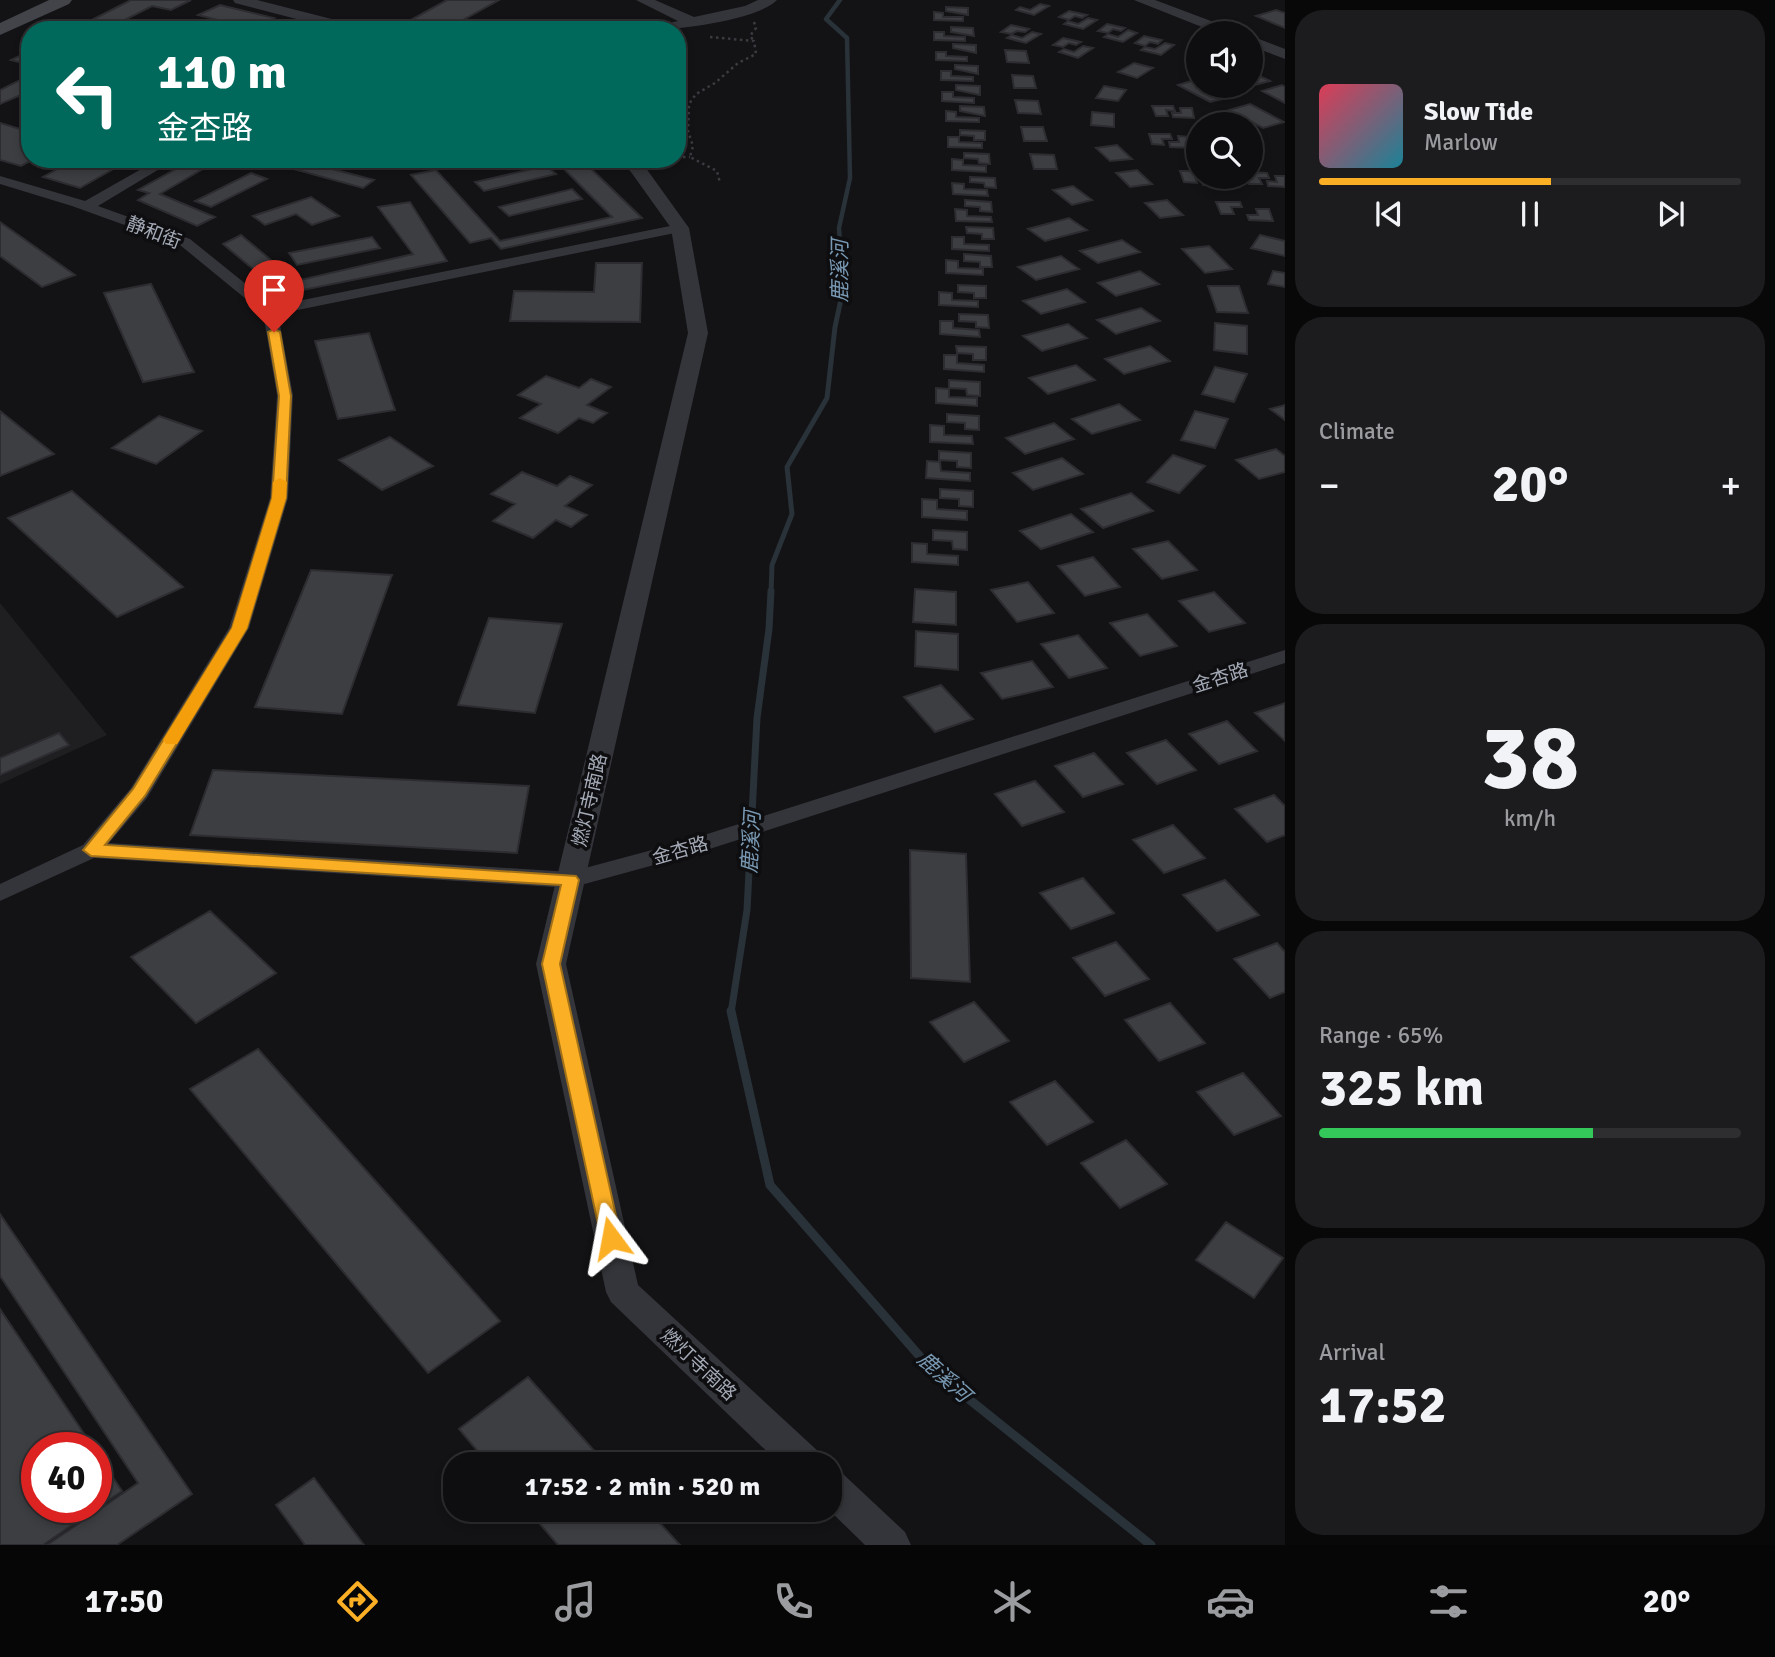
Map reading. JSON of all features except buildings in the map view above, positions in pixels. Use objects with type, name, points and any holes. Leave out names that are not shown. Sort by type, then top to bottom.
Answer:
[{"type":"main road","points":[[0,22],[48,0]]},
{"type":"main road","points":[[0,30],[63,0]]},
{"type":"street","points":[[240,0],[323,21]]},
{"type":"street","points":[[643,0],[693,22]]},
{"type":"street","points":[[686,23],[750,9],[770,0]]},
{"type":"street","points":[[1141,0],[1198,21]]},
{"type":"street","points":[[1263,46],[1285,54]]},
{"type":"street","points":[[87,206],[153,168]]},
{"type":"street","name":"燃灯寺南路","points":[[637,168],[680,228],[698,333],[551,964],[623,1292],[793,1452]]},
{"type":"street","name":"静和街","points":[[0,180],[87,206],[185,242],[270,311]]},
{"type":"street","points":[[0,893],[91,850],[139,793],[239,628],[279,498],[285,396],[270,311],[680,228]]},
{"type":"street","name":"金杏路","points":[[91,850],[570,880],[686,849],[1285,656]]},
{"type":"street","points":[[842,1497],[892,1545]]},
{"type":"path","points":[[686,33],[754,41],[756,54],[738,63],[715,83],[696,93],[689,104],[688,131],[693,146],[690,157]]},
{"type":"path","points":[[686,157],[717,171],[720,183]]},
{"type":"shaded area","points":[[0,603],[107,735],[0,784]]},
{"type":"waterway","name":"鹿溪河","points":[[840,0],[826,19],[847,38],[850,178],[839,228],[841,262]]},
{"type":"waterway","name":"鹿溪河","points":[[771,593],[772,565],[792,514],[787,467],[827,398],[835,327],[843,290],[841,260]]},
{"type":"waterway","name":"鹿溪河","points":[[731,1012],[747,910],[757,718],[769,629],[771,591]]},
{"type":"waterway","name":"鹿溪河","points":[[731,1012],[770,1185],[930,1368],[1151,1545]]},
{"type":"slow traffic","points":[[171,740],[239,628],[279,498],[280,482]]},
{"type":"route","points":[[274,332],[285,396],[279,498],[239,628],[139,793],[91,850],[570,880],[551,964],[611,1238]]}]
